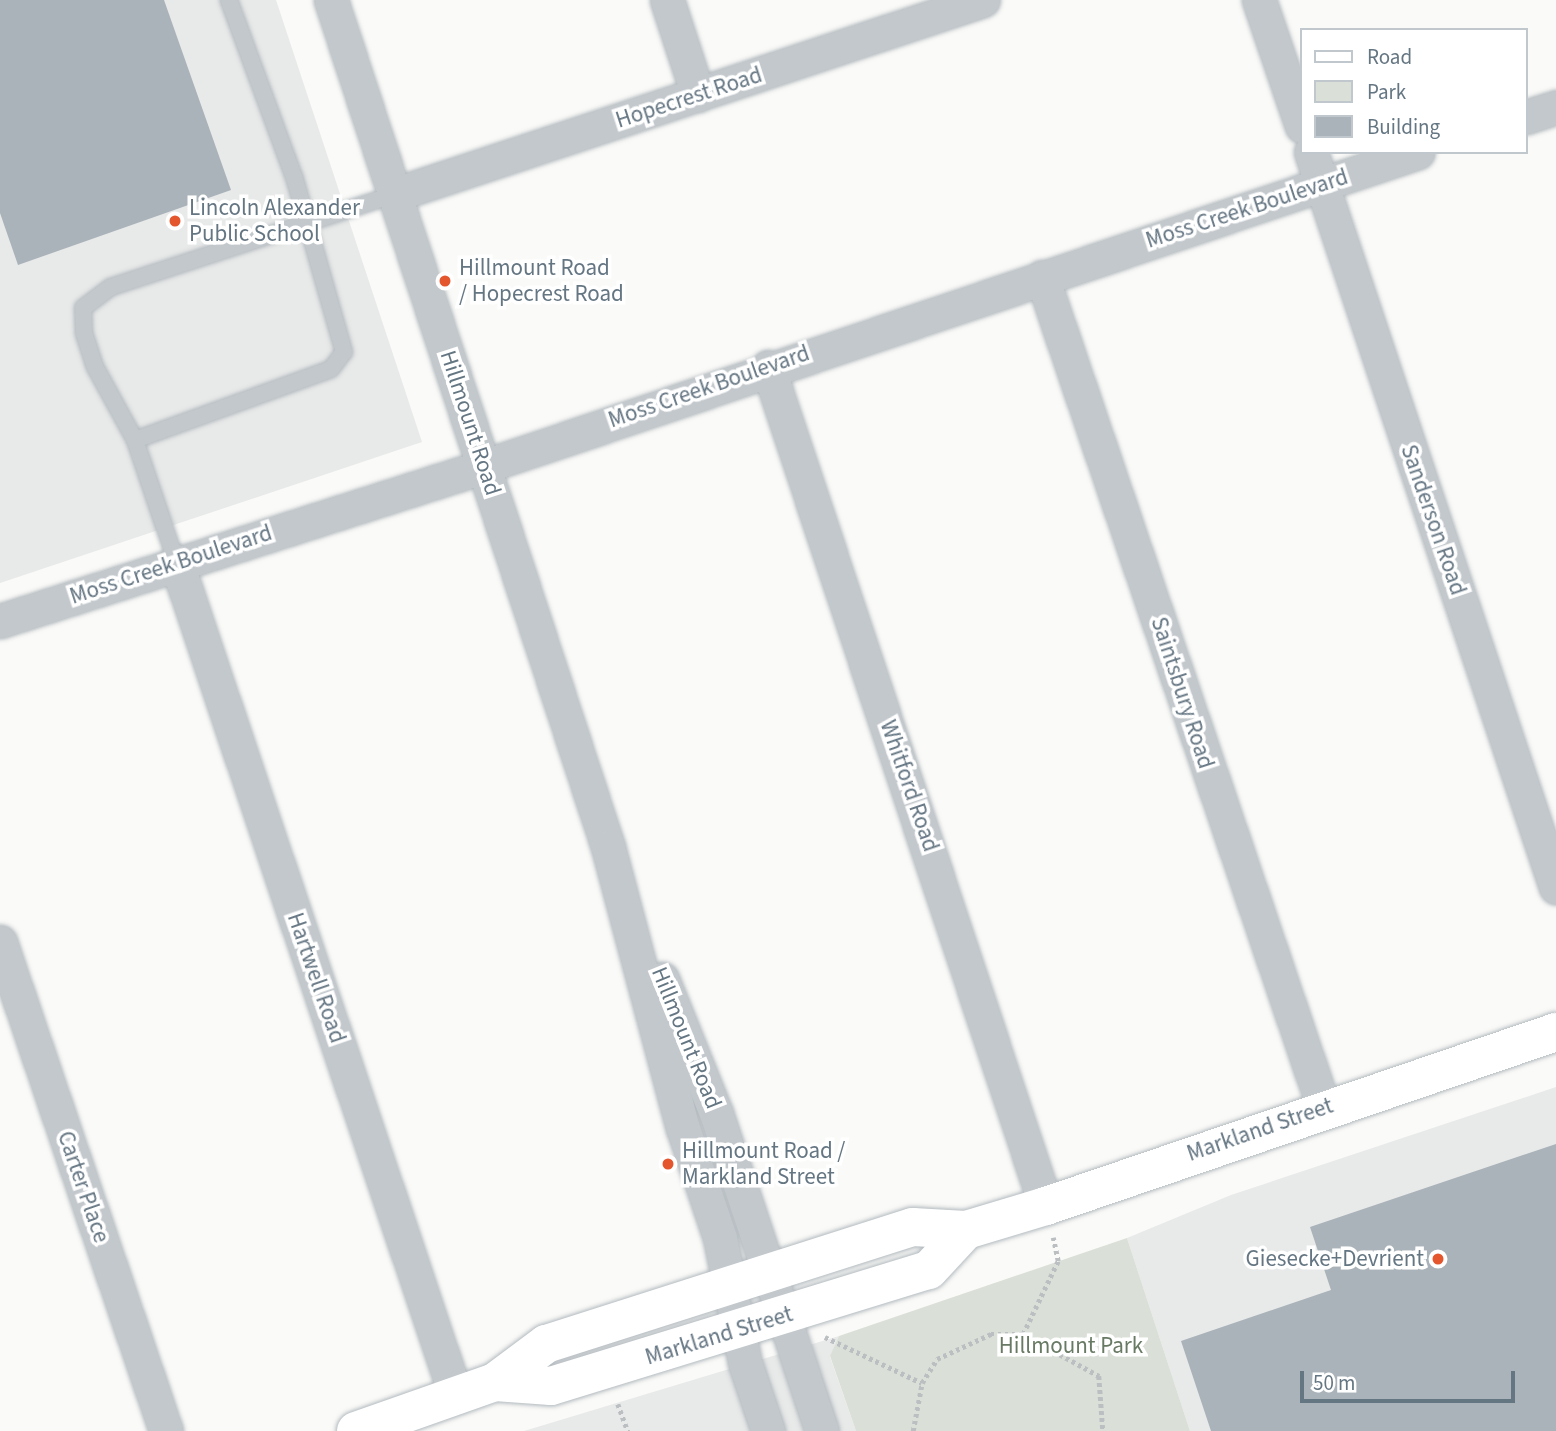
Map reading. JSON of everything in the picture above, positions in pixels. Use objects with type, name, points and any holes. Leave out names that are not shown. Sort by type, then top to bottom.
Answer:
[{"type":"street","name":"Hillmount Road","points":[[331,0],[608,847],[730,1285],[738,1330],[768,1431]]},
{"type":"street","points":[[667,0],[698,95]]},
{"type":"street","points":[[1259,0],[1300,120]]},
{"type":"street","name":"Hopecrest Road","points":[[396,194],[974,1]]},
{"type":"street","points":[[1528,116],[1556,107]]},
{"type":"street","name":"Sanderson Road","points":[[1312,154],[1556,887]]},
{"type":"street","name":"Moss Creek Boulevard","points":[[0,621],[176,561],[485,466],[768,366],[1412,154]]},
{"type":"street","name":"Saintsbury Road","points":[[1042,277],[1324,1108]]},
{"type":"street","name":"Whitford Road","points":[[768,366],[1046,1206]]},
{"type":"street","name":"Hartwell Road","points":[[176,561],[456,1396]]},
{"type":"street","name":"Hillmount Road","points":[[608,847],[716,1113],[771,1272],[821,1431]]},
{"type":"street","name":"Carter Place","points":[[0,942],[166,1431]]},
{"type":"street","name":"Markland Street","points":[[356,1431],[495,1382],[546,1344],[913,1227],[966,1230],[1046,1206],[1324,1108],[1556,1032]]},
{"type":"street","name":"Markland Street","points":[[495,1382],[551,1386],[929,1270],[966,1230]]},
{"type":"lane","points":[[135,440],[331,369],[344,352],[307,220],[229,0]]},
{"type":"lane","points":[[176,561],[135,440],[95,367],[84,333],[83,308],[111,287],[307,220],[396,194]]},
{"type":"path","points":[[1023,1334],[1058,1261],[1046,1206]]},
{"type":"path","points":[[913,1431],[922,1383],[937,1359],[960,1344],[990,1334],[1023,1334],[1099,1376],[1104,1431]]},
{"type":"path","points":[[825,1337],[922,1383]]},
{"type":"path","points":[[618,1404],[628,1431]]},
{"type":"shaded area","name":"Lincoln Alexander Public School","points":[[0,0],[276,0],[422,442],[0,583]]},
{"type":"shaded area","name":"Giesecke+Devrient","points":[[1556,1087],[1556,1431],[1190,1431],[1127,1238],[1231,1195]]},
{"type":"shaded area","points":[[839,1336],[830,1357],[856,1431],[524,1431]]},
{"type":"green space","name":"Hillmount Park","points":[[1127,1238],[1190,1431],[856,1431],[830,1356],[839,1336]]},
{"type":"building","points":[[0,0],[164,0],[231,190],[18,265],[0,213]]},
{"type":"building","name":"Giesecke+Devrient","points":[[1556,1144],[1556,1431],[1211,1431],[1181,1341],[1331,1290],[1310,1227]]},
{"type":"place","name":"Lincoln Alexander Public School","points":[[175,221]]},
{"type":"place","name":"Hillmount Road / Hopecrest Road","points":[[445,281]]},
{"type":"place","name":"Hillmount Road / Markland Street","points":[[668,1164]]},
{"type":"place","name":"Giesecke+Devrient","points":[[1438,1259]]}]
